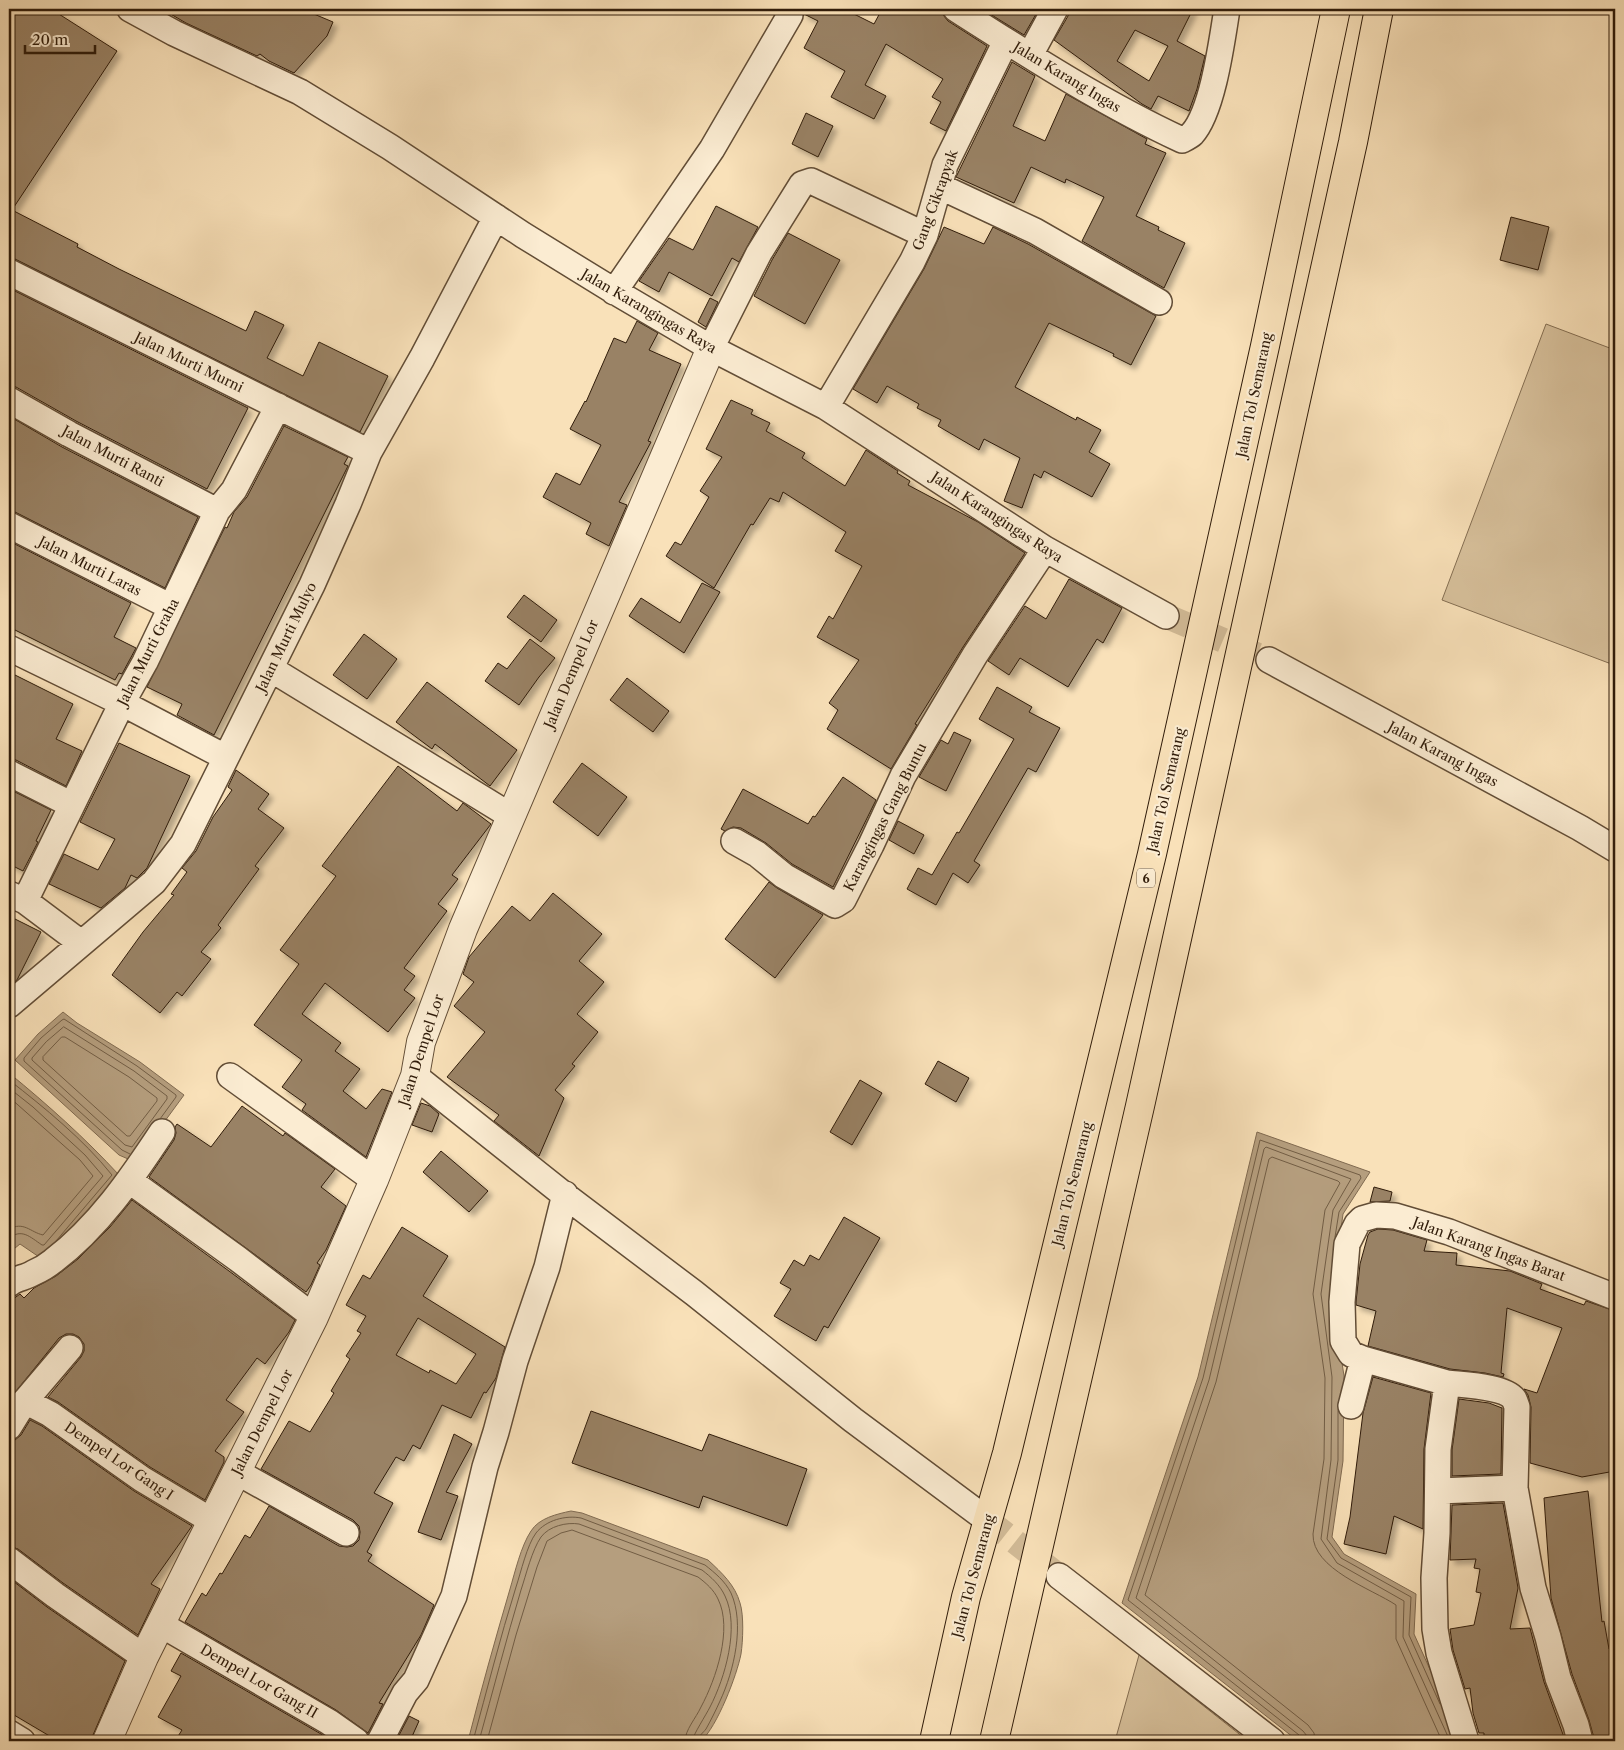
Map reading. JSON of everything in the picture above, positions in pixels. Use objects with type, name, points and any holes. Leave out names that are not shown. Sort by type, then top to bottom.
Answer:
[{"type":"highway","name":"Jalan Tol Semarang","points":[[934,1741],[966,1597],[1007,1453],[1152,854],[1265,346],[1336,9]]},
{"type":"highway","points":[[994,1741],[1153,1048],[1351,152],[1379,9]]},
{"type":"street","name":"Jalan Karangingas Raya","points":[[130,9],[174,33],[300,92],[390,147],[614,292],[711,348],[826,407],[1045,549],[1166,616]]},
{"type":"street","name":"Jalan Karang Ingas","points":[[956,9],[1142,122],[1182,140],[1191,135],[1198,126],[1209,99],[1227,9]]},
{"type":"street","points":[[1030,55],[1055,9]]},
{"type":"street","points":[[614,292],[712,150],[790,15]]},
{"type":"street","name":"Gang Cikrapyak","points":[[826,407],[912,262],[925,235],[945,165],[1006,41]]},
{"type":"street","points":[[711,348],[759,252],[802,184],[811,181],[925,235]]},
{"type":"street","points":[[938,186],[1035,231],[1159,302]]},
{"type":"street","name":"Jalan Murti Mulyo","points":[[9,1006],[154,882],[183,844],[312,585],[369,452],[422,358],[496,217]]},
{"type":"street","name":"Jalan Murti Murni","points":[[12,281],[278,406],[369,452]]},
{"type":"street","name":"Jalan Dempel Lor","points":[[107,1741],[160,1624],[314,1317],[374,1180],[415,1076],[421,1042],[463,929],[711,348]]},
{"type":"street","name":"Jalan Murti Ranti","points":[[9,400],[69,434],[217,511]]},
{"type":"street","name":"Jalan Murti Graha","points":[[17,897],[72,805],[122,702],[145,662],[217,511],[234,490],[278,406]]},
{"type":"street","name":"Jalan Murti Laras","points":[[9,525],[171,608]]},
{"type":"street","name":"Karangingas Gang Buntu","points":[[734,841],[757,854],[784,876],[835,905],[843,900],[903,776],[975,655],[1045,549]]},
{"type":"street","points":[[9,648],[122,702],[225,758]]},
{"type":"street","name":"Jalan Karang Ingas","points":[[1269,660],[1580,828],[1615,849]]},
{"type":"street","points":[[271,669],[511,816]]},
{"type":"street","points":[[9,773],[72,805]]},
{"type":"street","points":[[17,897],[81,943]]},
{"type":"street","points":[[230,1076],[374,1180]]},
{"type":"street","points":[[415,1076],[694,1293],[853,1420],[986,1519]]},
{"type":"street","points":[[9,1284],[51,1263],[76,1243],[130,1181],[162,1132]]},
{"type":"street","points":[[130,1181],[314,1317]]},
{"type":"street","points":[[380,1741],[404,1693],[416,1680],[454,1596],[485,1467],[515,1361],[571,1199]]},
{"type":"street","name":"Jalan Karang Ingas Barat","points":[[1580,1741],[1558,1678],[1533,1588],[1516,1488],[1517,1407],[1514,1398],[1487,1387],[1447,1383],[1351,1354],[1343,1341],[1342,1302],[1347,1244],[1357,1224],[1362,1219],[1376,1215],[1395,1216],[1450,1232],[1615,1297]]},
{"type":"street","points":[[9,1427],[25,1402],[70,1348]]},
{"type":"street","points":[[1352,1406],[1363,1359]]},
{"type":"street","points":[[1447,1383],[1438,1450],[1434,1578],[1435,1629],[1439,1653],[1466,1741]]},
{"type":"street","name":"Dempel Lor Gang I","points":[[25,1402],[50,1414],[142,1480],[212,1521]]},
{"type":"street","points":[[237,1472],[346,1532]]},
{"type":"street","points":[[1438,1491],[1516,1488]]},
{"type":"street","points":[[9,1560],[55,1595],[144,1657]]},
{"type":"street","points":[[1059,1576],[1272,1741]]},
{"type":"street","name":"Dempel Lor Gang II","points":[[160,1624],[330,1722],[356,1741]]},
{"type":"street","points":[[9,1733],[22,1741]]},
{"type":"shaded area","points":[[1546,324],[1615,350],[1614,665],[1442,600]]},
{"type":"shaded area","points":[[1139,1655],[1248,1741],[1115,1741]]},
{"type":"water","points":[[63,1012],[77,1023],[140,1062],[184,1095],[135,1162],[119,1155],[15,1060],[38,1034]]},
{"type":"water","points":[[9,1073],[66,1122],[119,1175],[45,1261],[20,1244],[9,1253]]},
{"type":"water","points":[[1257,1132],[1370,1172],[1343,1214],[1332,1296],[1344,1376],[1343,1461],[1332,1537],[1344,1554],[1416,1594],[1414,1634],[1461,1741],[1298,1741],[1122,1603],[1198,1377]]},
{"type":"water","points":[[571,1511],[582,1513],[708,1560],[735,1591],[742,1614],[743,1635],[741,1654],[726,1700],[720,1713],[701,1741],[468,1741],[524,1544],[534,1527],[543,1520]]},
{"type":"building","points":[[9,9],[51,9],[117,51],[12,210],[78,244],[77,247],[119,269],[246,331],[255,311],[284,325],[267,358],[303,376],[319,342],[388,376],[360,432],[15,259],[9,258]]},
{"type":"building","points":[[162,9],[302,9],[333,22],[327,36],[294,73],[269,61],[260,54],[257,56],[186,23]]},
{"type":"building","points":[[803,9],[844,9],[874,24],[882,9],[942,9],[948,21],[987,46],[946,131],[930,123],[941,102],[932,97],[943,79],[886,44],[865,85],[886,96],[874,119],[831,97],[845,71],[804,48],[818,21],[804,14]]},
{"type":"building","points":[[982,9],[1039,9],[1024,35]]},
{"type":"building","points":[[1069,9],[1193,9],[1177,41],[1205,56],[1197,89],[1189,111],[1158,96],[1151,109],[1054,40],[1068,16]],"holes":[[[1135,30],[1168,46],[1149,81],[1117,61]]]},
{"type":"building","points":[[1012,62],[1035,76],[1013,126],[1045,141],[1066,94],[1147,139],[1145,144],[1166,153],[1136,216],[1159,227],[1158,230],[1185,243],[1164,288],[1082,241],[1104,197],[1066,179],[1065,183],[1031,167],[1014,203],[956,177]]},
{"type":"building","points":[[806,113],[833,126],[818,157],[792,144]]},
{"type":"building","points":[[716,206],[758,227],[739,262],[732,258],[712,296],[669,272],[659,292],[639,281],[669,238],[693,250]]},
{"type":"building","points":[[1511,217],[1549,227],[1538,270],[1500,260]]},
{"type":"building","points":[[944,227],[984,244],[993,227],[1028,244],[1156,316],[1131,365],[1113,356],[1114,354],[1049,323],[1015,387],[1076,420],[1077,417],[1101,430],[1089,452],[1110,464],[1092,497],[1044,471],[1041,478],[1034,474],[1022,508],[1004,501],[1020,458],[984,439],[979,450],[938,426],[941,420],[917,408],[919,404],[887,386],[877,403],[853,389],[924,269]]},
{"type":"building","points":[[788,233],[840,260],[805,324],[754,296]]},
{"type":"building","points":[[9,288],[248,408],[207,489],[76,421],[16,387],[9,386]]},
{"type":"building","points":[[710,298],[718,302],[706,327],[698,322]]},
{"type":"building","points":[[637,321],[658,333],[649,350],[681,364],[648,441],[651,442],[619,502],[627,505],[609,546],[586,534],[591,523],[543,497],[556,473],[580,485],[601,445],[570,429],[586,402],[614,338],[626,343]]},
{"type":"building","points":[[731,400],[753,410],[751,414],[770,423],[766,431],[805,453],[802,458],[845,486],[866,450],[910,481],[908,485],[978,522],[1025,553],[915,724],[917,725],[891,769],[827,729],[838,710],[829,703],[859,660],[817,637],[829,616],[833,619],[862,566],[835,551],[846,532],[783,492],[779,502],[770,498],[753,525],[751,524],[714,588],[666,556],[675,542],[681,545],[709,497],[700,491],[722,457],[706,449]]},
{"type":"building","points":[[9,416],[62,447],[198,517],[165,588],[15,512],[9,511]]},
{"type":"building","points":[[284,426],[348,457],[344,464],[348,466],[214,735],[177,715],[182,704],[147,687],[225,527],[227,528],[234,512],[247,497]]},
{"type":"building","points":[[9,541],[131,603],[114,637],[136,648],[122,674],[119,673],[115,680],[9,627]]},
{"type":"building","points":[[1069,579],[1122,608],[1103,643],[1097,639],[1068,687],[1020,658],[1009,675],[988,661],[1025,606],[1046,619]]},
{"type":"building","points":[[702,583],[720,592],[684,653],[629,616],[641,598],[680,623]]},
{"type":"building","points":[[524,595],[557,620],[541,642],[507,617]]},
{"type":"building","points":[[364,634],[397,659],[367,699],[333,675]]},
{"type":"building","points":[[530,639],[555,658],[519,705],[485,681],[498,663],[507,669]]},
{"type":"building","points":[[9,672],[73,704],[56,739],[82,751],[66,786],[16,760],[9,759]]},
{"type":"building","points":[[627,678],[669,711],[653,732],[610,700]]},
{"type":"building","points":[[427,682],[517,750],[490,786],[435,744],[432,749],[396,722]]},
{"type":"building","points":[[997,687],[1032,707],[1029,712],[1060,728],[1036,772],[1028,768],[974,861],[980,865],[968,883],[953,873],[936,905],[907,889],[918,868],[932,875],[1014,739],[979,719]]},
{"type":"building","points":[[954,732],[971,740],[946,791],[919,777],[941,740],[948,744]]},
{"type":"building","points":[[119,743],[190,776],[147,868],[137,878],[131,875],[125,888],[101,908],[49,884],[64,854],[98,870],[115,839],[80,822]]},
{"type":"building","points":[[582,763],[627,797],[598,836],[553,802]]},
{"type":"building","points":[[398,766],[457,811],[463,803],[491,824],[452,875],[458,879],[438,904],[447,911],[404,968],[415,976],[404,990],[415,998],[388,1032],[325,983],[302,1014],[341,1043],[335,1051],[360,1069],[343,1091],[366,1109],[382,1089],[392,1092],[366,1157],[302,1110],[306,1104],[282,1087],[302,1060],[254,1025],[299,964],[280,950],[336,876],[322,866]]},
{"type":"building","points":[[236,770],[269,794],[258,809],[284,828],[255,866],[259,869],[218,925],[221,928],[201,952],[211,959],[182,996],[177,992],[160,1013],[112,975],[143,932],[174,895],[171,894],[187,872],[182,868],[196,851],[213,817],[232,790],[228,787]]},
{"type":"building","points":[[843,777],[876,800],[833,887],[792,864],[766,843],[741,828],[733,827],[725,831],[721,829],[743,789],[808,824]]},
{"type":"building","points":[[9,789],[51,810],[36,841],[38,842],[23,871],[9,864]]},
{"type":"building","points":[[898,821],[924,835],[914,854],[889,840]]},
{"type":"building","points":[[769,882],[823,915],[775,978],[725,939]]},
{"type":"building","points":[[553,893],[602,934],[579,961],[604,982],[577,1014],[598,1032],[572,1064],[575,1066],[555,1090],[564,1098],[539,1156],[494,1121],[499,1115],[447,1077],[485,1032],[454,1006],[474,982],[463,974],[469,957],[512,906],[530,921]]},
{"type":"building","points":[[9,916],[41,932],[17,980],[9,986]]},
{"type":"building","points":[[938,1061],[969,1078],[956,1102],[925,1084]]},
{"type":"building","points":[[860,1080],[882,1093],[852,1145],[830,1132]]},
{"type":"building","points":[[421,1103],[430,1106],[439,1114],[432,1132],[412,1125]]},
{"type":"building","points":[[242,1106],[283,1136],[285,1133],[335,1169],[321,1187],[346,1206],[326,1250],[317,1263],[320,1265],[306,1292],[149,1177],[174,1140],[177,1124],[211,1147]]},
{"type":"building","points":[[441,1151],[488,1191],[469,1212],[423,1172]]},
{"type":"building","points":[[1374,1187],[1392,1192],[1390,1201],[1370,1202]]},
{"type":"building","points":[[132,1200],[295,1320],[289,1332],[265,1364],[257,1358],[226,1400],[244,1412],[215,1451],[224,1457],[224,1462],[205,1500],[150,1467],[58,1402],[48,1397],[81,1357],[84,1351],[84,1344],[79,1337],[73,1334],[66,1334],[59,1338],[9,1400],[9,1302],[20,1294],[24,1298],[34,1288],[56,1276],[78,1259],[110,1227]]},
{"type":"building","points":[[844,1217],[880,1238],[828,1328],[824,1326],[816,1341],[774,1316],[791,1289],[780,1283],[794,1260],[804,1266],[810,1255],[819,1260]]},
{"type":"building","points":[[402,1227],[448,1256],[423,1296],[505,1347],[496,1378],[486,1393],[484,1392],[471,1418],[442,1405],[420,1449],[413,1445],[404,1461],[396,1457],[374,1493],[393,1503],[367,1552],[372,1555],[368,1561],[434,1605],[421,1635],[379,1703],[383,1704],[368,1733],[336,1710],[185,1622],[202,1593],[206,1596],[220,1573],[222,1574],[245,1535],[250,1538],[269,1506],[339,1546],[353,1546],[359,1540],[359,1526],[353,1520],[261,1469],[289,1421],[310,1432],[334,1393],[331,1391],[350,1359],[346,1356],[361,1333],[357,1331],[366,1316],[346,1305],[363,1275],[370,1279]],"holes":[[[418,1318],[476,1354],[456,1384],[430,1370],[429,1373],[396,1355]]]},
{"type":"building","points":[[1378,1229],[1393,1230],[1427,1240],[1424,1251],[1457,1253],[1456,1265],[1510,1271],[1542,1284],[1540,1289],[1584,1305],[1586,1301],[1615,1311],[1615,1471],[1582,1477],[1530,1463],[1531,1407],[1528,1395],[1524,1389],[1537,1393],[1562,1328],[1507,1308],[1501,1373],[1504,1374],[1503,1377],[1450,1369],[1368,1346],[1376,1311],[1356,1305],[1356,1302],[1360,1264],[1368,1235],[1370,1232]]},
{"type":"building","points":[[1373,1377],[1431,1393],[1424,1449],[1423,1529],[1394,1516],[1386,1554],[1344,1544],[1350,1517],[1363,1413]]},
{"type":"building","points":[[1459,1399],[1489,1403],[1502,1408],[1501,1474],[1452,1476],[1452,1450]]},
{"type":"building","points":[[591,1411],[702,1451],[709,1434],[807,1469],[787,1526],[703,1496],[699,1508],[572,1463]]},
{"type":"building","points":[[30,1420],[42,1426],[134,1491],[192,1526],[151,1584],[160,1589],[138,1635],[18,1549],[9,1546],[9,1441],[15,1440],[21,1435]]},
{"type":"building","points":[[454,1434],[472,1444],[446,1492],[458,1496],[441,1540],[418,1532]]},
{"type":"building","points":[[1588,1491],[1602,1622],[1604,1621],[1609,1649],[1615,1648],[1615,1741],[1597,1741],[1597,1737],[1594,1738],[1572,1674],[1551,1598],[1544,1498]]},
{"type":"building","points":[[1503,1503],[1518,1588],[1510,1629],[1530,1628],[1544,1682],[1565,1740],[1484,1741],[1484,1733],[1479,1733],[1473,1713],[1470,1688],[1465,1689],[1453,1650],[1450,1629],[1474,1625],[1481,1593],[1476,1592],[1480,1569],[1474,1568],[1476,1559],[1450,1560],[1452,1505]]},
{"type":"building","points":[[9,1578],[125,1661],[92,1741],[58,1741],[9,1712]]},
{"type":"building","points":[[181,1653],[331,1741],[175,1741],[182,1730],[158,1717],[181,1676],[171,1671]]},
{"type":"building","points":[[409,1716],[419,1721],[410,1741],[396,1741]]},
{"type":"tunnel","points":[[1166,616],[1269,660]]},
{"type":"tunnel","points":[[986,1519],[1059,1576]]}]
